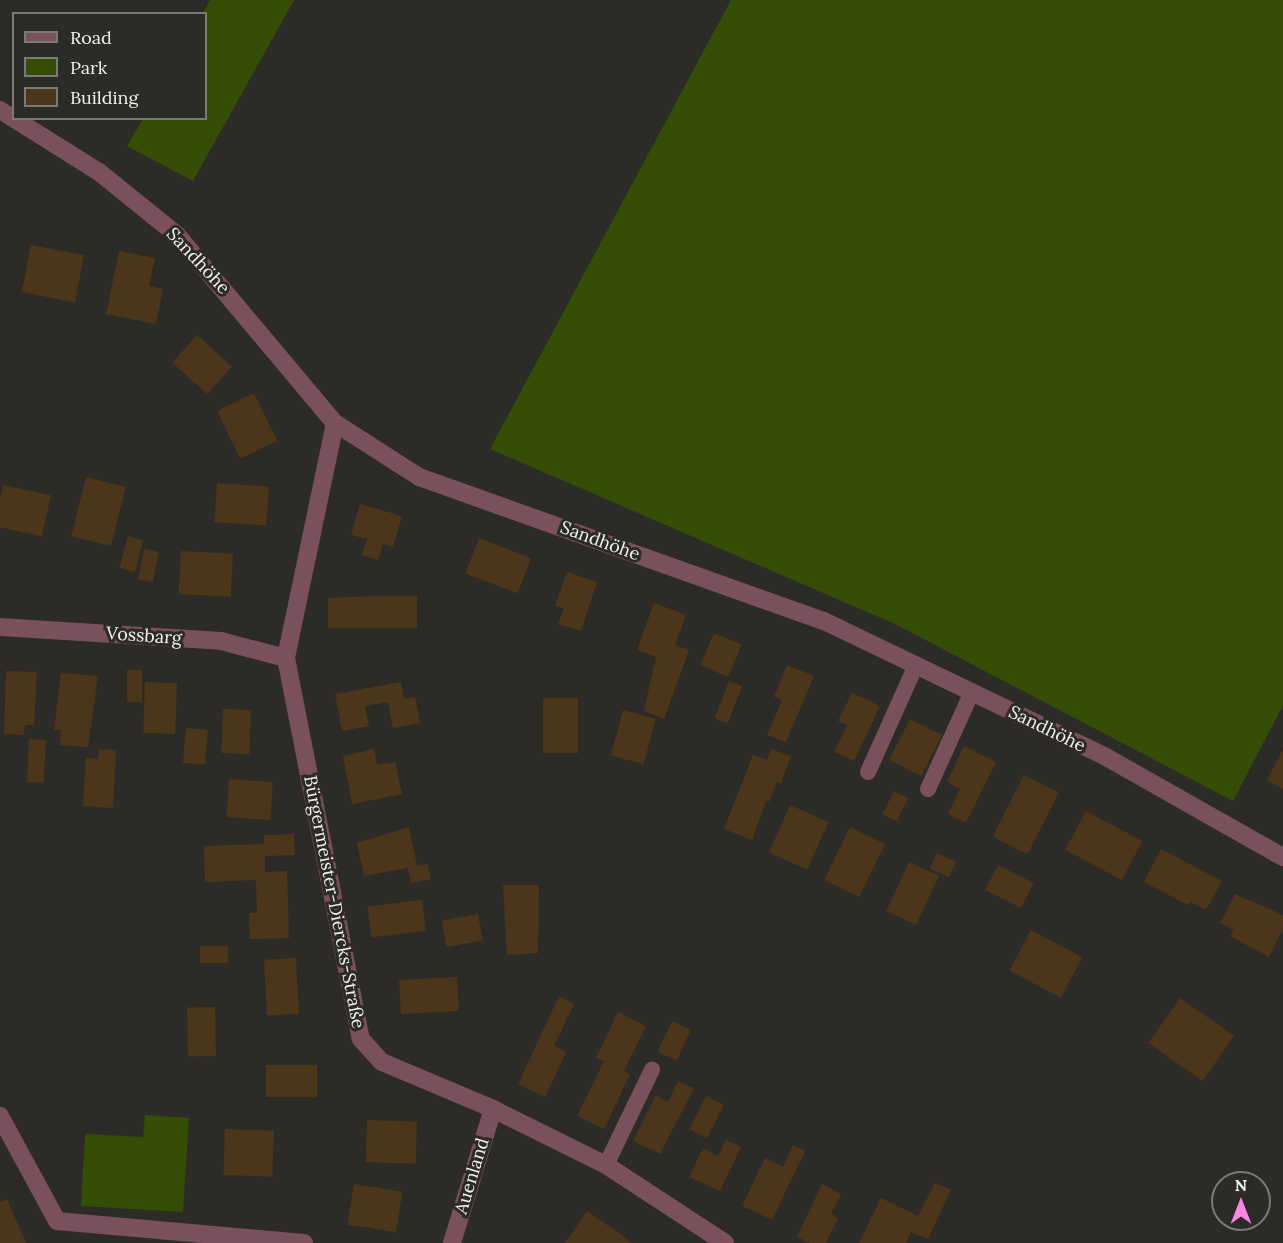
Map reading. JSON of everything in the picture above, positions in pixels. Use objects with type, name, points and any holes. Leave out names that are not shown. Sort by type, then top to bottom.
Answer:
[{"type":"street","name":"Sandhöhe","points":[[16,120],[99,172],[177,236],[335,423],[419,477],[824,621],[1106,757],[1283,857]]},
{"type":"street","name":"Bürgermeister-Diercks-Straße","points":[[335,423],[286,658],[361,1039],[382,1062],[493,1109],[606,1165],[725,1243]]},
{"type":"street","name":"Vossbarg","points":[[0,627],[221,641],[286,658]]},
{"type":"street","name":"Auenland","points":[[452,1243],[493,1109]]},
{"type":"street","points":[[0,1116],[57,1221],[304,1243]]},
{"type":"lane","points":[[868,772],[916,665]]},
{"type":"lane","points":[[928,789],[972,692]]},
{"type":"lane","points":[[606,1165],[652,1070]]},
{"type":"green space","points":[[210,0],[294,0],[193,181],[127,146],[142,120],[207,120],[207,12],[204,12]]},
{"type":"green space","points":[[731,0],[1283,0],[1283,705],[1233,801],[897,625],[490,449]]},
{"type":"green space","points":[[145,1115],[189,1118],[183,1212],[81,1206],[85,1134],[143,1137]]},
{"type":"building","points":[[31,245],[84,255],[75,302],[22,292]]},
{"type":"building","points":[[119,251],[155,258],[149,286],[163,289],[156,324],[106,314]]},
{"type":"building","points":[[197,335],[232,366],[207,394],[172,362]]},
{"type":"building","points":[[254,393],[277,441],[240,459],[217,411]]},
{"type":"building","points":[[86,477],[126,487],[111,546],[71,536]]},
{"type":"building","points":[[217,483],[269,487],[266,526],[214,522]]},
{"type":"building","points":[[3,485],[51,495],[42,536],[0,527],[0,499]]},
{"type":"building","points":[[360,504],[402,516],[393,547],[383,544],[378,560],[362,555],[367,539],[351,535]]},
{"type":"building","points":[[128,536],[143,540],[135,572],[119,568]]},
{"type":"building","points":[[479,538],[531,558],[518,594],[465,573]]},
{"type":"building","points":[[144,549],[159,552],[153,582],[138,579]]},
{"type":"building","points":[[181,551],[233,554],[231,597],[179,594]]},
{"type":"building","points":[[567,572],[597,582],[581,631],[558,624],[564,608],[555,606]]},
{"type":"building","points":[[417,596],[417,628],[328,628],[328,598]]},
{"type":"building","points":[[654,603],[686,615],[675,645],[689,650],[664,719],[644,711],[656,657],[637,650]]},
{"type":"building","points":[[714,633],[742,645],[728,677],[700,665]]},
{"type":"building","points":[[787,665],[814,676],[786,742],[767,735],[782,700],[774,697]]},
{"type":"building","points":[[127,670],[142,670],[142,702],[127,702]]},
{"type":"building","points":[[6,671],[37,672],[34,725],[25,725],[24,735],[4,734]]},
{"type":"building","points":[[61,673],[98,676],[88,747],[60,745],[61,730],[54,730]]},
{"type":"building","points":[[729,681],[742,686],[728,723],[715,718]]},
{"type":"building","points":[[145,682],[177,683],[175,734],[143,733]]},
{"type":"building","points":[[401,682],[404,699],[415,697],[420,723],[393,728],[388,702],[365,706],[369,726],[342,731],[335,694]]},
{"type":"building","points":[[852,693],[880,706],[854,761],[834,752],[847,725],[838,721]]},
{"type":"building","points":[[543,698],[578,698],[578,753],[543,753]]},
{"type":"building","points":[[223,709],[251,710],[249,754],[221,753]]},
{"type":"building","points":[[623,710],[656,719],[644,764],[611,755]]},
{"type":"building","points":[[910,719],[942,735],[921,776],[889,760]]},
{"type":"building","points":[[186,728],[208,730],[205,765],[183,763]]},
{"type":"building","points":[[29,739],[46,740],[44,783],[27,782]]},
{"type":"building","points":[[964,746],[996,762],[966,823],[948,814],[960,789],[947,782]]},
{"type":"building","points":[[99,749],[116,750],[113,808],[83,806],[86,758],[98,759]]},
{"type":"building","points":[[374,749],[377,765],[395,762],[402,794],[352,804],[343,756]]},
{"type":"building","points":[[771,749],[791,756],[781,783],[777,782],[769,802],[766,801],[752,840],[724,829],[753,755],[767,760]]},
{"type":"building","points":[[1283,749],[1283,789],[1267,780]]},
{"type":"building","points":[[1024,775],[1059,793],[1027,854],[993,836]]},
{"type":"building","points":[[229,779],[273,782],[270,820],[226,817]]},
{"type":"building","points":[[894,791],[908,798],[896,821],[882,814]]},
{"type":"building","points":[[790,805],[828,822],[807,870],[769,853]]},
{"type":"building","points":[[1086,811],[1143,841],[1122,880],[1065,850]]},
{"type":"building","points":[[409,827],[417,866],[428,864],[431,879],[411,883],[408,868],[364,876],[357,843]]},
{"type":"building","points":[[850,827],[885,844],[859,897],[824,880]]},
{"type":"building","points":[[294,834],[295,855],[265,856],[265,872],[287,871],[289,938],[250,939],[249,913],[257,913],[256,880],[205,882],[204,846],[264,844],[264,835]]},
{"type":"building","points":[[1161,849],[1222,881],[1206,910],[1190,902],[1188,905],[1144,882]]},
{"type":"building","points":[[937,853],[956,862],[949,877],[930,868]]},
{"type":"building","points":[[909,862],[939,876],[916,925],[886,911]]},
{"type":"building","points":[[998,865],[1034,883],[1021,908],[985,890]]},
{"type":"building","points":[[503,885],[539,885],[538,953],[507,955]]},
{"type":"building","points":[[1235,894],[1283,915],[1283,929],[1269,957],[1230,936],[1234,930],[1220,923]]},
{"type":"building","points":[[422,900],[426,931],[371,937],[367,907]]},
{"type":"building","points":[[478,914],[483,941],[446,947],[442,920]]},
{"type":"building","points":[[1031,930],[1082,957],[1061,998],[1009,971]]},
{"type":"building","points":[[200,946],[228,946],[228,963],[200,963]]},
{"type":"building","points":[[296,958],[299,1014],[267,1016],[264,960]]},
{"type":"building","points":[[457,977],[459,1011],[401,1014],[399,980]]},
{"type":"building","points":[[559,996],[574,1004],[554,1046],[566,1052],[545,1097],[518,1084]]},
{"type":"building","points":[[1180,998],[1234,1036],[1203,1081],[1148,1043]]},
{"type":"building","points":[[187,1007],[215,1007],[216,1056],[188,1056]]},
{"type":"building","points":[[618,1012],[646,1026],[624,1071],[630,1074],[604,1129],[577,1116],[604,1061],[596,1058]]},
{"type":"building","points":[[672,1021],[691,1030],[677,1061],[658,1052]]},
{"type":"building","points":[[266,1065],[317,1065],[317,1097],[266,1097]]},
{"type":"building","points":[[678,1081],[694,1088],[660,1154],[633,1141],[656,1095],[668,1102]]},
{"type":"building","points":[[706,1096],[724,1105],[707,1138],[689,1129]]},
{"type":"building","points":[[367,1120],[417,1122],[416,1164],[366,1162]]},
{"type":"building","points":[[225,1129],[274,1131],[272,1177],[223,1175]]},
{"type":"building","points":[[726,1140],[741,1147],[720,1191],[689,1177],[703,1148],[718,1156]]},
{"type":"building","points":[[793,1145],[805,1151],[772,1220],[742,1206],[765,1158],[783,1167]]},
{"type":"building","points":[[935,1183],[951,1190],[928,1239],[911,1232],[906,1243],[859,1243],[881,1198],[918,1216]]},
{"type":"building","points":[[354,1184],[402,1192],[396,1232],[348,1224]]},
{"type":"building","points":[[822,1184],[841,1194],[831,1214],[838,1218],[826,1243],[810,1243],[797,1237]]},
{"type":"building","points":[[7,1199],[26,1243],[0,1243],[0,1202]]},
{"type":"building","points":[[587,1211],[633,1243],[565,1243]]}]
